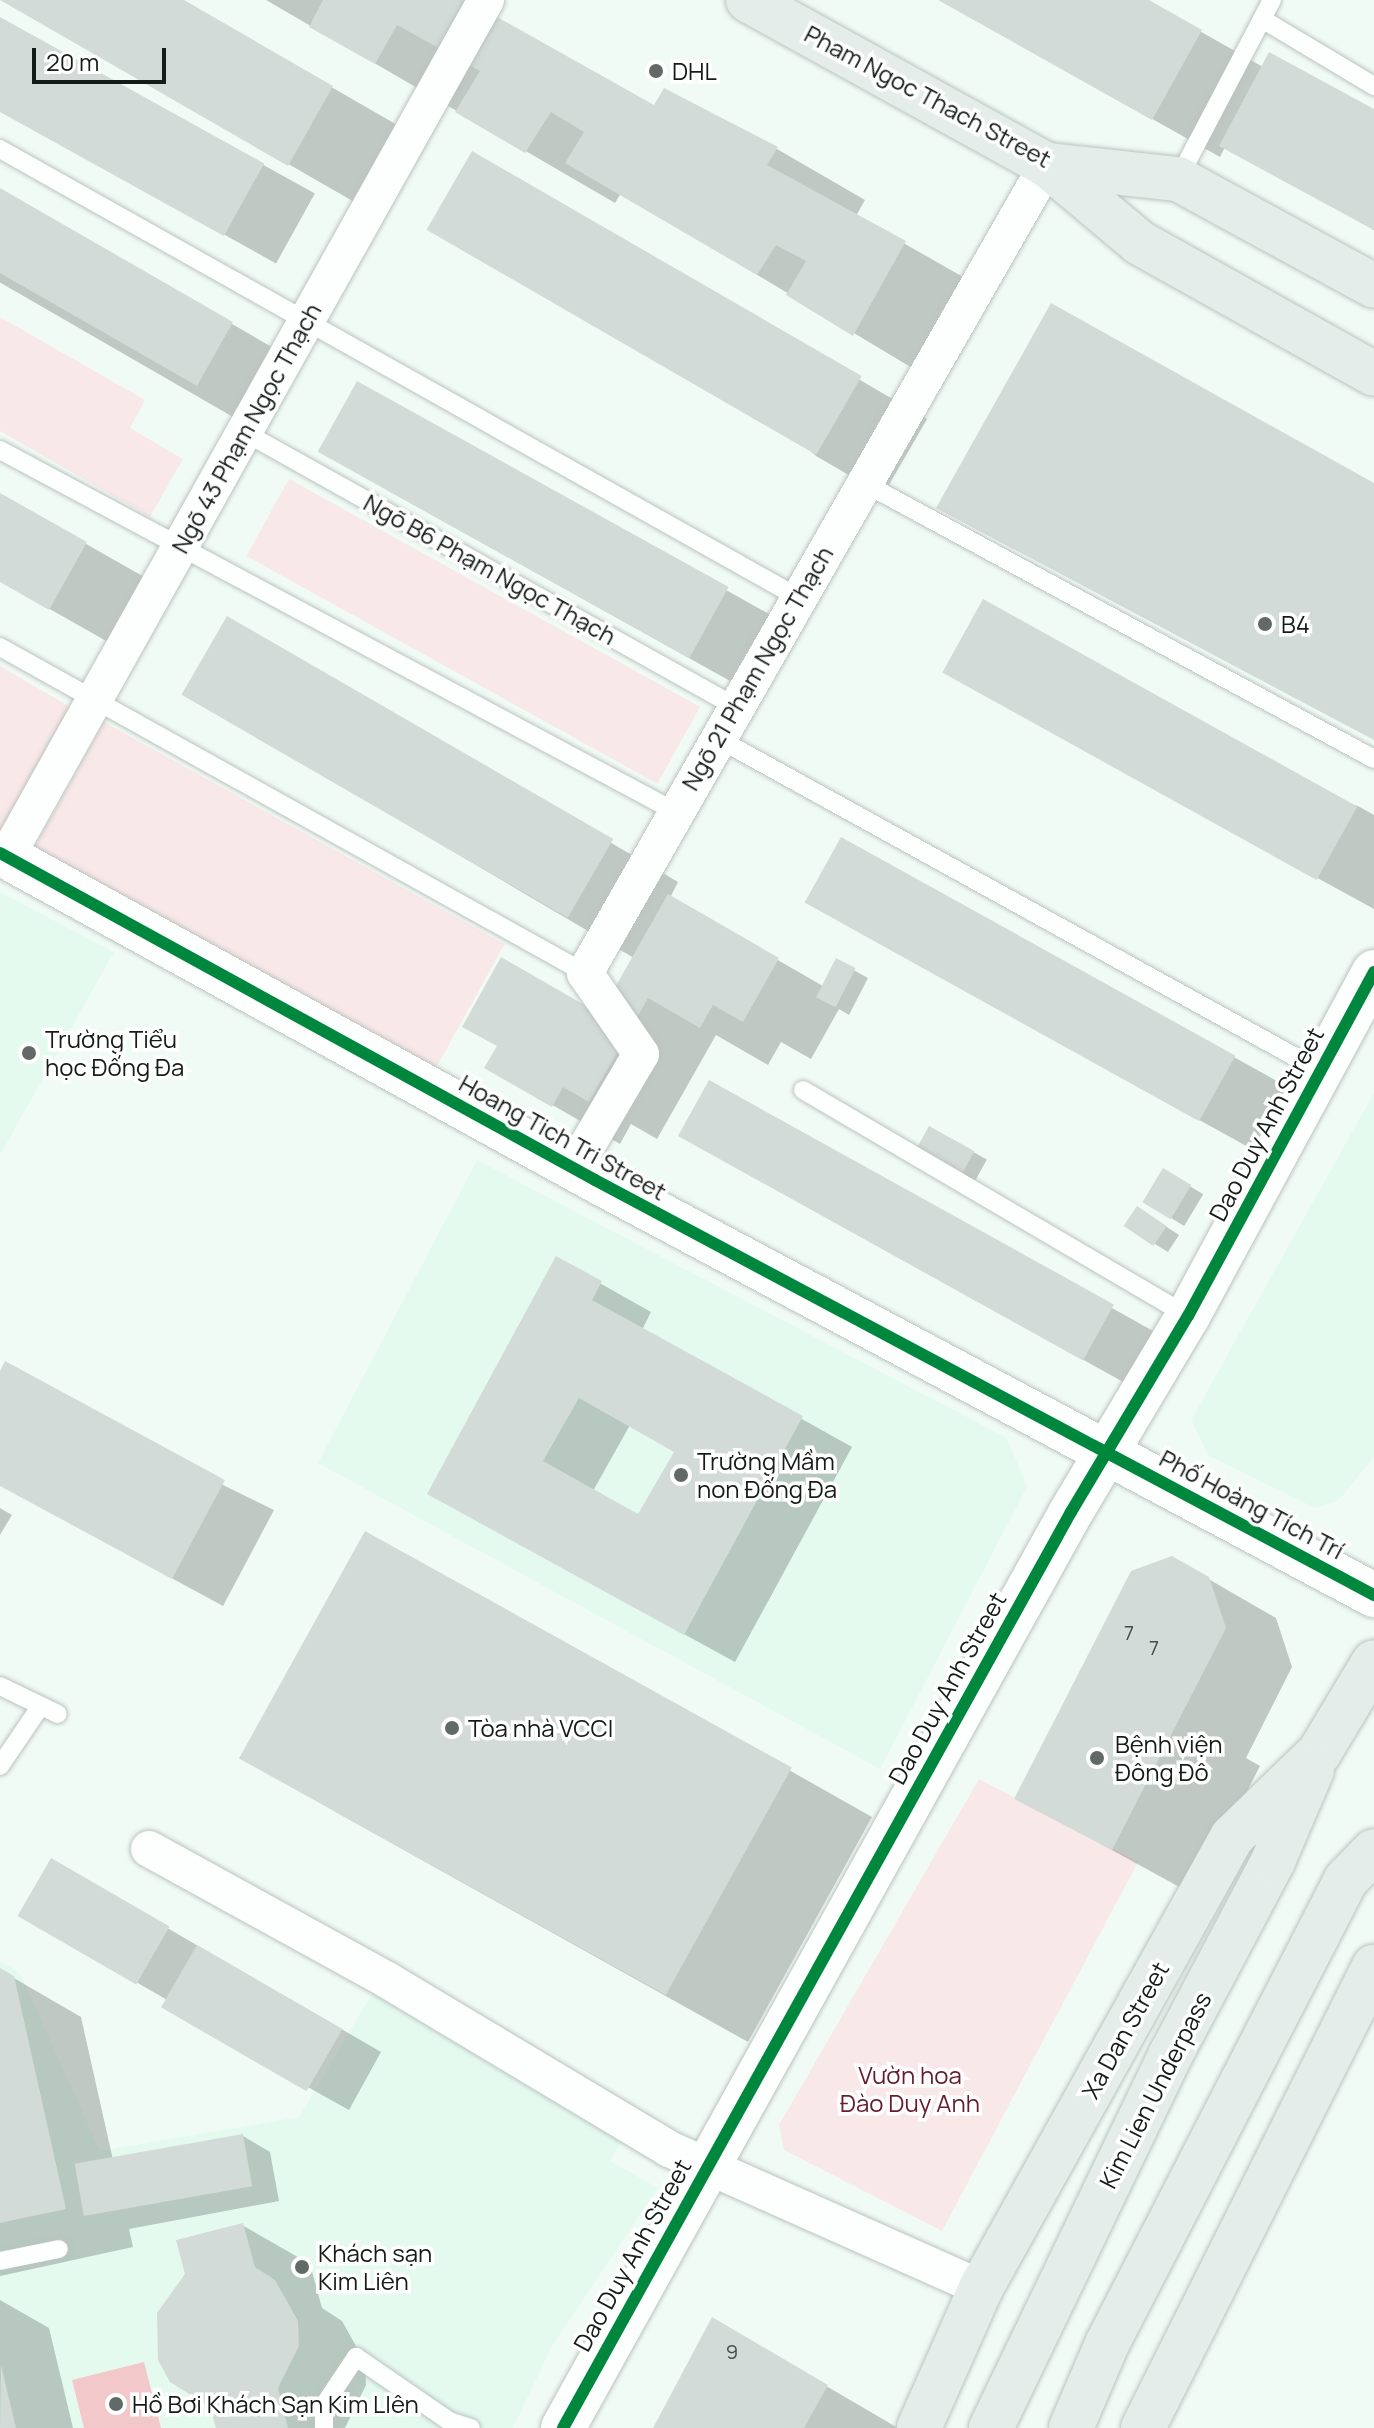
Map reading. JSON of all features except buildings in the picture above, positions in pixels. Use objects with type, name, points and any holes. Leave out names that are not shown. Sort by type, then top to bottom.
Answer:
[{"type":"main road","name":"Pham Ngoc Thach Street","points":[[748,0],[1047,165],[1178,179],[1374,286]]},
{"type":"main road","points":[[1047,165],[1140,243],[1374,374]]},
{"type":"main road","name":"Xa Dan Street","points":[[919,2428],[981,2288],[1232,1837],[1319,1753],[1374,1662]]},
{"type":"main road","name":"Kim Lien Underpass","points":[[991,2428],[1171,2054],[1273,1861],[1319,1753]]},
{"type":"main road","points":[[1071,2428],[1107,2344],[1346,1880],[1374,1851]]},
{"type":"main road","points":[[1143,2428],[1374,1967]]},
{"type":"street","name":"Ngõ 43 Phạm Ngọc Thạch","points":[[4,854],[94,701],[486,0]]},
{"type":"street","name":"Ngõ 21 Phạm Ngọc Thạch","points":[[585,973],[674,811],[1047,165]]},
{"type":"street","name":"Hoang Tich Tri Street","points":[[4,854],[574,1168],[1108,1456]]},
{"type":"street","name":"Dao Duy Anh Street","points":[[563,2428],[1071,1512],[1108,1456],[1188,1316],[1374,972]]},
{"type":"street","points":[[574,1168],[641,1054],[585,973]]},
{"type":"street","name":"Phố Hoàng Tích Trí","points":[[1108,1456],[1374,1595]]},
{"type":"street","points":[[149,1849],[387,1980],[669,2149],[981,2288]]},
{"type":"lane","points":[[1178,179],[1272,0]]},
{"type":"lane","points":[[1262,19],[1374,86]]},
{"type":"lane","points":[[0,149],[799,598]]},
{"type":"lane","name":"Ngõ B6 Phạm Ngọc Thạch","points":[[244,432],[736,707]]},
{"type":"lane","points":[[0,450],[674,811]]},
{"type":"lane","points":[[864,483],[1374,759]]},
{"type":"lane","points":[[0,647],[585,973]]},
{"type":"lane","points":[[717,738],[1319,1070]]},
{"type":"lane","points":[[803,1090],[1188,1316]]},
{"type":"lane","points":[[0,1686],[49,1710],[0,1766]]},
{"type":"lane","points":[[0,2261],[59,2249]]},
{"type":"lane","points":[[324,2428],[324,2405],[356,2357],[448,2424],[471,2428]]},
{"type":"shaded area","name":"Trường Tiểu học Đống Đa","points":[[0,892],[114,952],[0,1155]]},
{"type":"shaded area","points":[[1374,1093],[1374,1457],[1339,1500],[1315,1508],[1208,1455],[1191,1420]]},
{"type":"shaded area","name":"Trường Mầm non Đống Đa","points":[[477,1160],[1007,1438],[1027,1487],[880,1769],[318,1463]]},
{"type":"shaded area","name":"Khách sạn Kim Liên","points":[[0,1961],[20,1973],[100,2151],[299,2117],[376,1987],[628,2129],[610,2161],[658,2188],[552,2346],[513,2428],[0,2428]]},
{"type":"shaded area","name":"Hồ Bơi Khách Sạn Kim LIên","points":[[144,2362],[161,2428],[84,2428],[72,2380]]},
{"type":"green space","points":[[0,317],[145,400],[130,428],[183,459],[150,517],[0,431]]},
{"type":"green space","points":[[289,479],[700,707],[657,784],[246,556]]},
{"type":"green space","points":[[0,666],[72,708],[2,831],[0,830]]},
{"type":"green space","points":[[104,722],[505,944],[435,1070],[34,848]]},
{"type":"green space","name":"Vườn hoa Đào Duy Anh","points":[[979,1779],[1138,1862],[942,2231],[784,2150],[779,2125]]},
{"type":"cycle path","points":[[0,853],[595,1180],[1374,1595]]},
{"type":"cycle path","points":[[563,2428],[1071,1512],[1188,1316],[1374,972]]},
{"type":"place","name":"DHL","points":[[656,71]]},
{"type":"place","name":"B4","points":[[1265,624]]},
{"type":"place","name":"Trường Tiểu học Đống Đa","points":[[29,1053]]},
{"type":"place","name":"Trường Mầm non Đống Đa","points":[[681,1475]]},
{"type":"place","name":"Tòa nhà VCCI","points":[[452,1728]]},
{"type":"place","name":"Bệnh viện Đông Đô","points":[[1097,1758]]},
{"type":"place","name":"Khách sạn Kim Liên","points":[[302,2267]]},
{"type":"place","name":"Hồ Bơi Khách Sạn Kim LIên","points":[[116,2404]]}]
